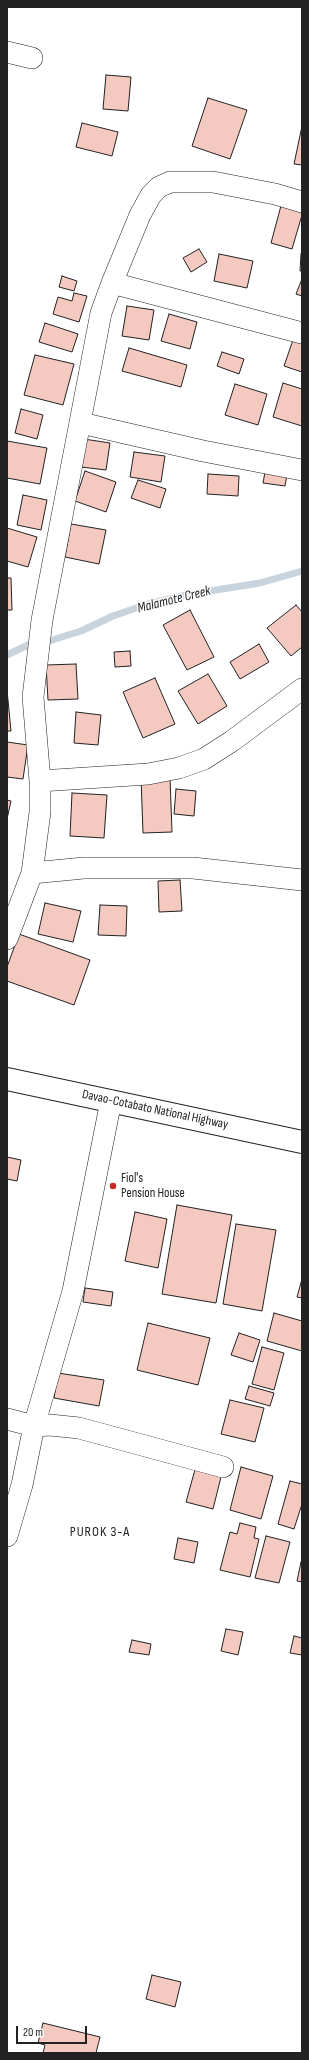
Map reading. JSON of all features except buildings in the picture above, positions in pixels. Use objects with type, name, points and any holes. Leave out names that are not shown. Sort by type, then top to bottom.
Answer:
[{"type":"highway","name":"Davao-Cotabato National Highway","points":[[7,1079],[302,1142]]},
{"type":"street","points":[[7,52],[32,58]]},
{"type":"street","points":[[7,939],[32,873],[40,812],[40,781],[33,697],[38,648],[47,591],[81,423],[101,313],[112,283],[140,215],[151,195],[159,187],[170,182],[213,182],[275,194],[302,202]]},
{"type":"street","points":[[112,283],[302,333]]},
{"type":"street","points":[[81,423],[203,451],[302,470]]},
{"type":"street","points":[[40,781],[148,774],[185,766],[204,759],[232,741],[302,689]]},
{"type":"street","points":[[32,873],[84,868],[192,868],[302,880]]},
{"type":"street","points":[[7,1536],[22,1485],[34,1426],[73,1291],[111,1101]]},
{"type":"street","points":[[7,1419],[34,1426],[50,1425],[79,1428],[222,1467]]},
{"type":"waterway","name":"Malamote Creek","points":[[49,641],[81,631],[113,616],[148,604],[191,594],[260,583],[302,571]]},
{"type":"waterway","name":"Malamote Creek","points":[[7,655],[28,645]]},
{"type":"place","name":"Fiol's Pension House","points":[[113,1186]]},
{"type":"district","name":"PUROK 3-A","points":[[100,1532]]}]
